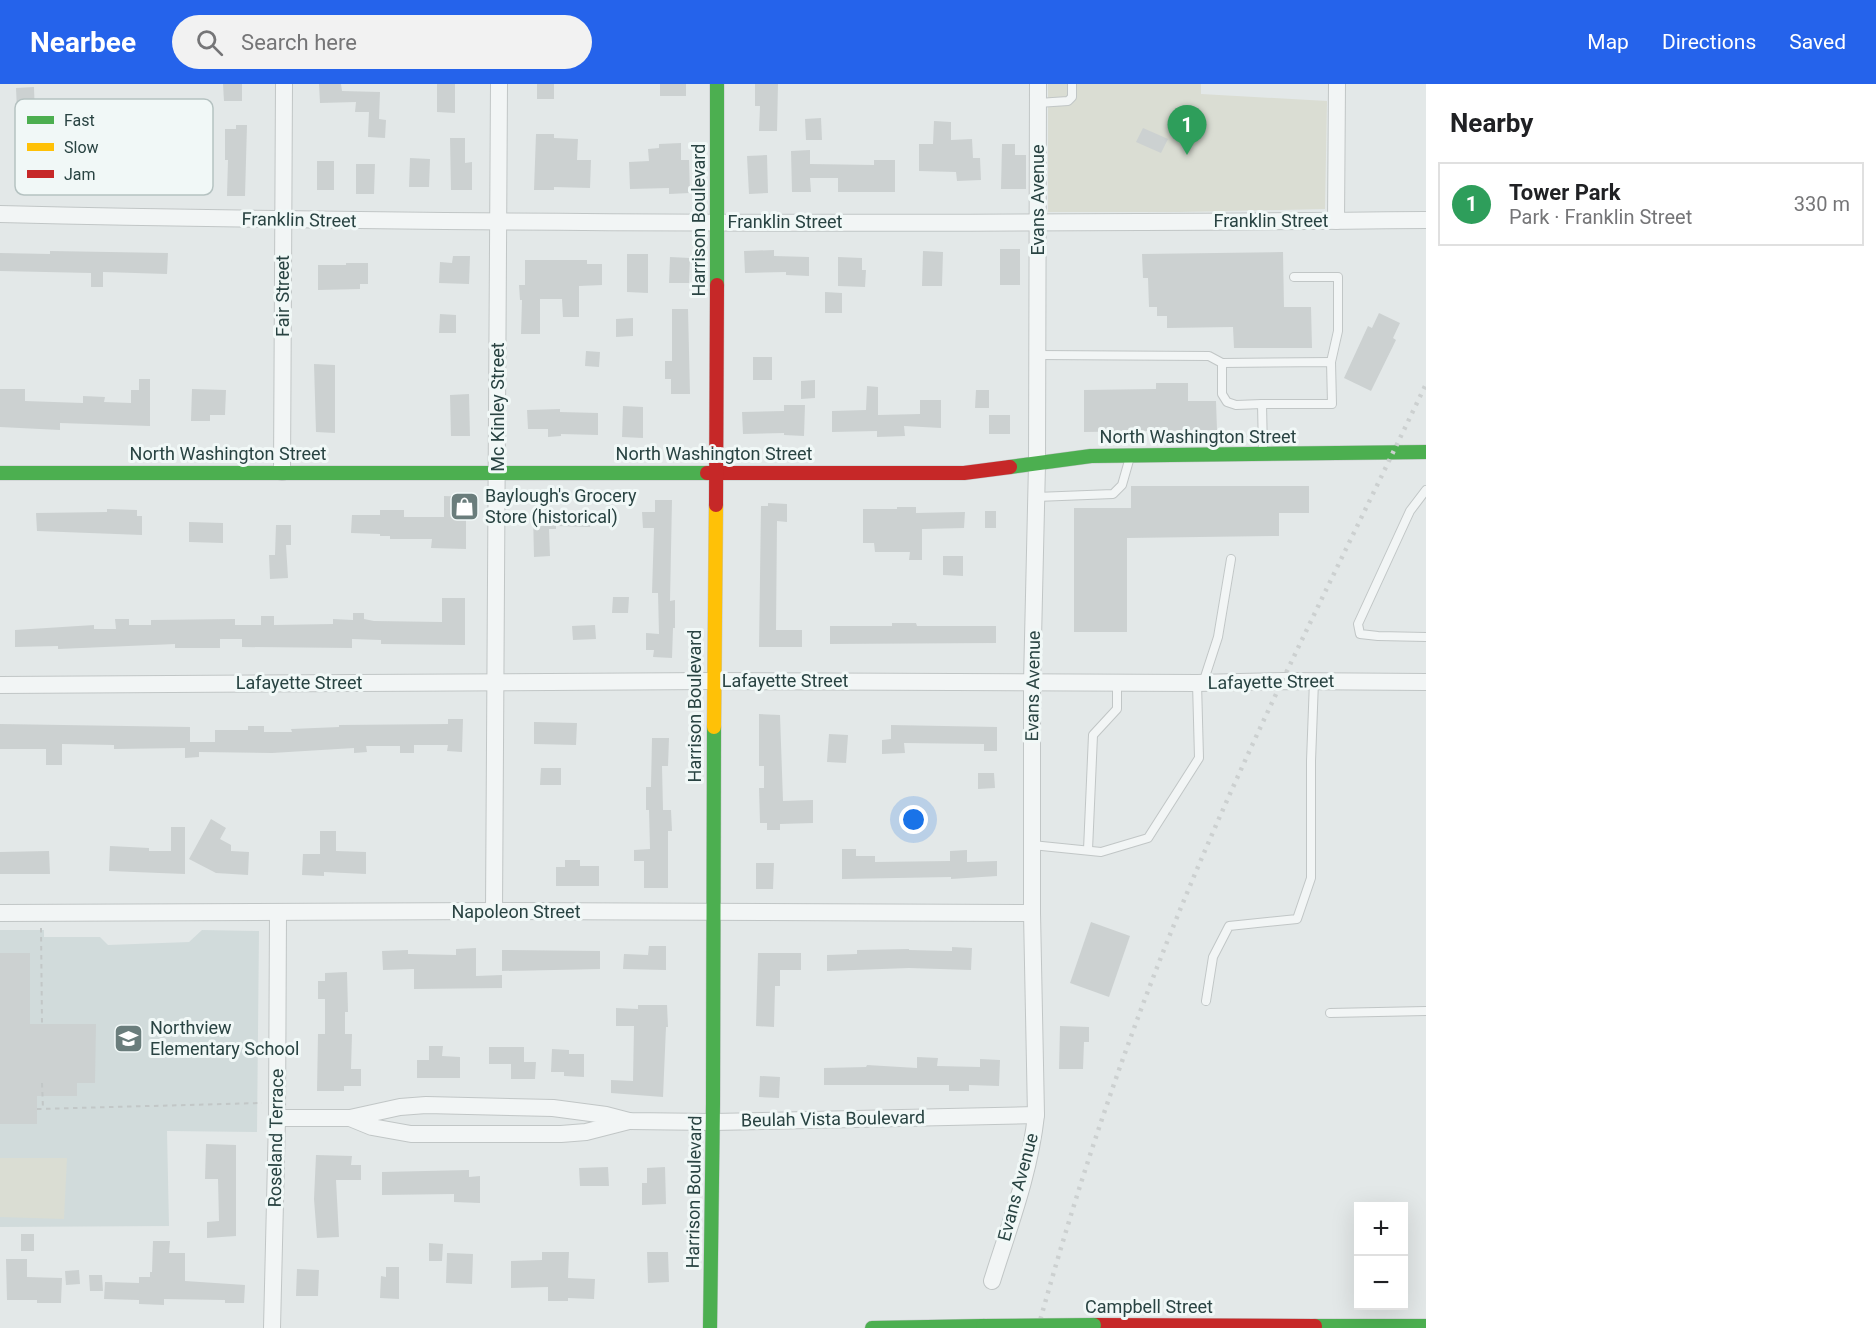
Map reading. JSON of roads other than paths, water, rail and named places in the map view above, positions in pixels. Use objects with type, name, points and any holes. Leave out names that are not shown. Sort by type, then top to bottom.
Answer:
[{"type":"street","name":"Fair Street","points":[[282,472],[284,84]]},
{"type":"street","name":"Mc Kinley Street","points":[[494,911],[499,84]]},
{"type":"street","name":"Harrison Boulevard","points":[[710,1328],[713,1122],[712,913],[718,222],[717,84]]},
{"type":"street","name":"Evans Avenue","points":[[992,1281],[1026,1173],[1033,1143],[1036,1115],[1032,913],[1032,683],[1037,464],[1038,84]]},
{"type":"street","points":[[1336,84],[1336,221]]},
{"type":"street","name":"Franklin Street","points":[[0,214],[283,221],[1426,220]]},
{"type":"street","name":"North Washington Street","points":[[0,473],[964,472],[1082,457],[1426,452]]},
{"type":"street","name":"Lafayette Street","points":[[0,685],[713,681],[1426,682]]},
{"type":"street","name":"Napoleon Street","points":[[0,913],[494,911],[1032,913]]},
{"type":"street","name":"Roseland Terrace","points":[[272,1328],[277,1111],[278,913]]},
{"type":"street","name":"Beulah Vista Boulevard","points":[[350,1118],[400,1107],[515,1106],[584,1111],[629,1121],[713,1122],[1036,1115]]},
{"type":"street","name":"Beulah Vista Boulevard","points":[[277,1111],[350,1118],[372,1127],[411,1134],[561,1134],[586,1132],[629,1121]]},
{"type":"street","name":"Campbell Street","points":[[872,1328],[1094,1325],[1426,1326]]},
{"type":"lane","points":[[1038,103],[1068,101],[1072,96],[1072,84]]},
{"type":"lane","points":[[1222,363],[1222,394],[1227,402],[1236,405],[1332,404],[1331,362],[1338,331],[1338,277],[1294,277]]},
{"type":"lane","points":[[1037,355],[1209,356],[1222,363],[1331,362]]},
{"type":"lane","points":[[1262,404],[1263,455]]},
{"type":"lane","points":[[1036,497],[1113,494],[1122,484],[1131,456]]},
{"type":"lane","points":[[1426,490],[1422,501],[1410,511],[1358,624],[1360,634],[1426,637]]},
{"type":"lane","points":[[1032,845],[1101,852],[1148,838],[1199,758],[1200,683],[1218,637],[1231,559]]},
{"type":"lane","points":[[1206,1001],[1213,957],[1229,926],[1297,919],[1311,878],[1314,681]]},
{"type":"lane","points":[[1088,850],[1093,735],[1117,709],[1117,683]]},
{"type":"lane","points":[[1330,1013],[1426,1011]]},
{"type":"railway","points":[[1038,1328],[1094,1142],[1160,959],[1210,839],[1262,724],[1426,384]]},
{"type":"place","name":"Tower Park","points":[[1187,155]]},
{"type":"place","name":"Baylough's Grocery Store (historical)","points":[[464,506]]},
{"type":"place","name":"Northview Elementary School","points":[[129,1038]]}]
